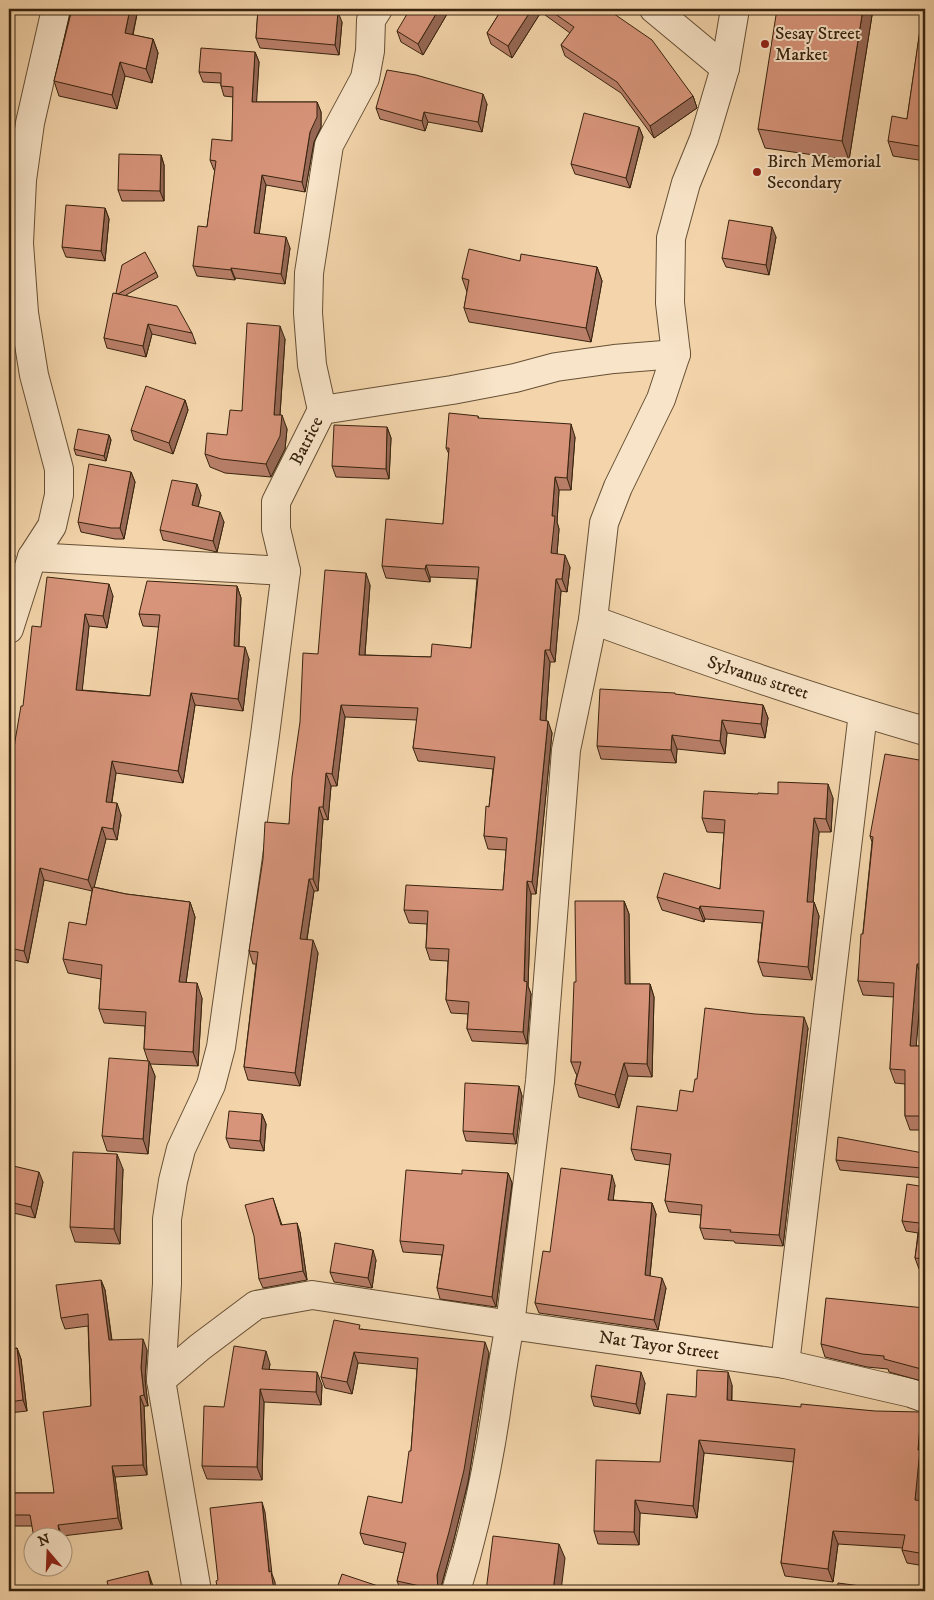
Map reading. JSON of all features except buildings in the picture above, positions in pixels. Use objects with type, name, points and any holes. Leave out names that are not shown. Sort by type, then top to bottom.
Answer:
[{"type":"street","points":[[9,629],[32,557],[52,526],[59,495],[59,469],[34,374],[24,314],[19,243],[22,180],[30,122],[56,9]]},
{"type":"street","points":[[322,410],[312,365],[308,313],[312,246],[330,145],[365,78],[370,50],[371,20],[378,9]]},
{"type":"street","points":[[654,9],[725,68]]},
{"type":"street","points":[[456,1591],[470,1546],[510,1326],[540,1081],[566,750],[593,620],[604,523],[618,487],[661,399],[676,354],[670,303],[671,238],[686,183],[704,139],[725,68],[735,9]]},
{"type":"street","name":"Batrice","points":[[286,571],[276,529],[276,502],[322,410],[452,390],[515,378],[556,367],[614,359],[676,354]]},
{"type":"street","points":[[32,557],[286,571],[221,1047],[211,1085],[181,1149],[173,1181],[167,1219],[167,1284],[161,1380],[197,1591]]},
{"type":"street","name":"Sylvanus street","points":[[593,620],[694,657],[863,713],[925,731]]},
{"type":"street","points":[[785,1364],[863,713]]},
{"type":"street","name":"Nat Tayor Street","points":[[161,1380],[200,1347],[256,1305],[312,1295],[510,1326],[785,1364],[911,1393],[925,1398]]},
{"type":"green space","points":[[9,124],[21,129],[9,163]]},
{"type":"place","name":"Sesay Street Market","points":[[765,44]]},
{"type":"place","name":"Birch Memorial Secondary","points":[[757,172]]}]
